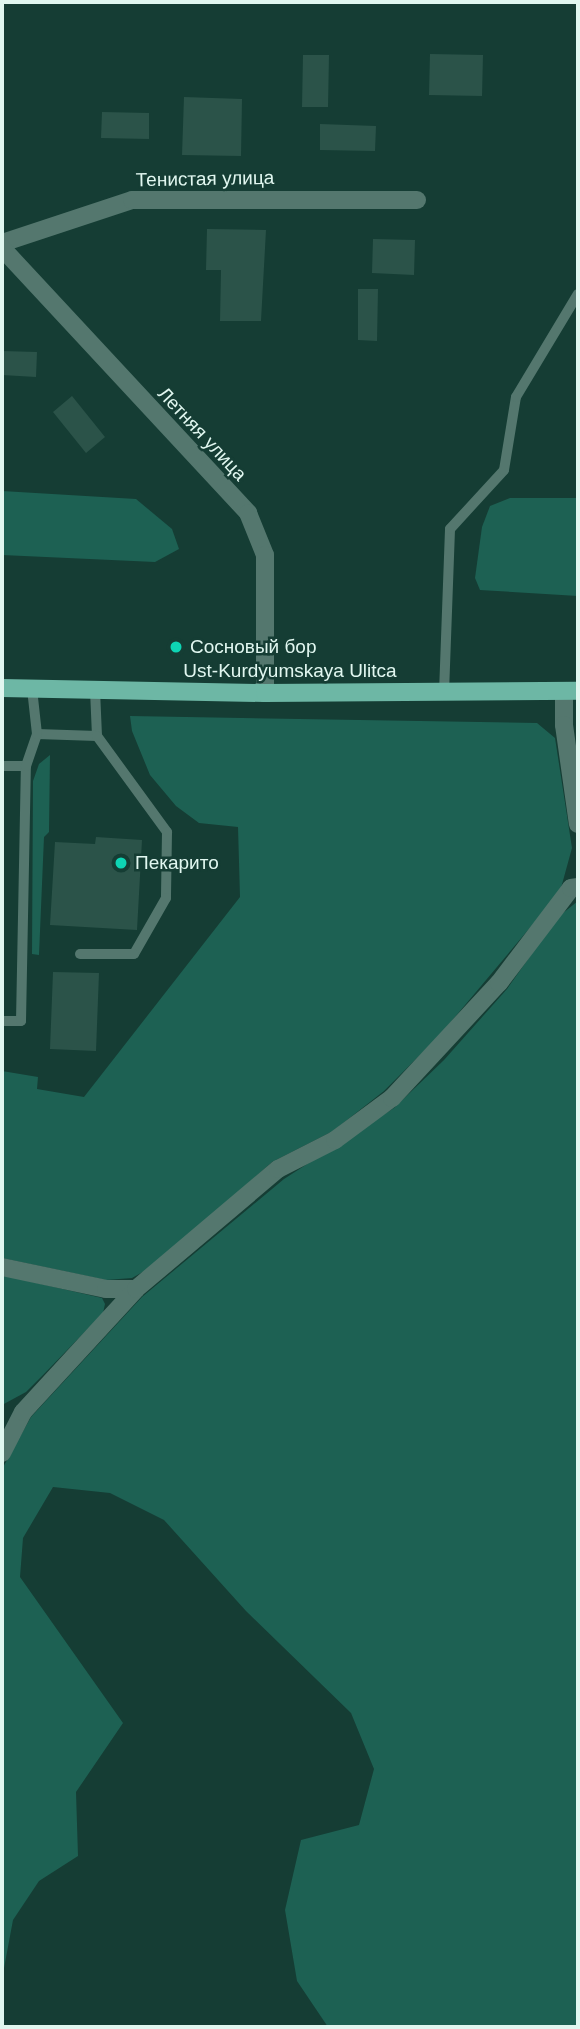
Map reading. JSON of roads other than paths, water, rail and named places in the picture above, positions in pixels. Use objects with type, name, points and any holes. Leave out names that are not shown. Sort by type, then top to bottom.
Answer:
[{"type":"main road","name":"Ust-Kurdyumskaya Ulitca","points":[[2,688],[265,693],[571,691]]},
{"type":"street","name":"Тенистая улица","points":[[2,246],[132,200],[417,200]]},
{"type":"street","name":"Летняя улица","points":[[2,246],[248,513],[265,555],[265,693]]},
{"type":"street","points":[[571,691],[564,725],[578,824]]},
{"type":"street","points":[[2,1453],[23,1412],[136,1289],[278,1169],[335,1140],[392,1098],[499,983],[571,888],[578,887]]},
{"type":"street","points":[[2,1267],[106,1289],[136,1289]]},
{"type":"street","points":[[2,1414],[23,1412]]},
{"type":"lane","points":[[444,693],[450,529],[504,470],[516,397],[578,294]]},
{"type":"lane","points":[[2,1021],[21,1021],[26,766],[37,734],[32,689]]},
{"type":"lane","points":[[80,954],[134,954],[166,898],[167,832],[97,736],[95,690]]},
{"type":"lane","points":[[37,734],[97,736]]},
{"type":"lane","points":[[2,766],[26,766]]},
{"type":"place","name":"Сосновый бор","points":[[176,647]]},
{"type":"place","name":"Пекарито","points":[[121,863]]}]
